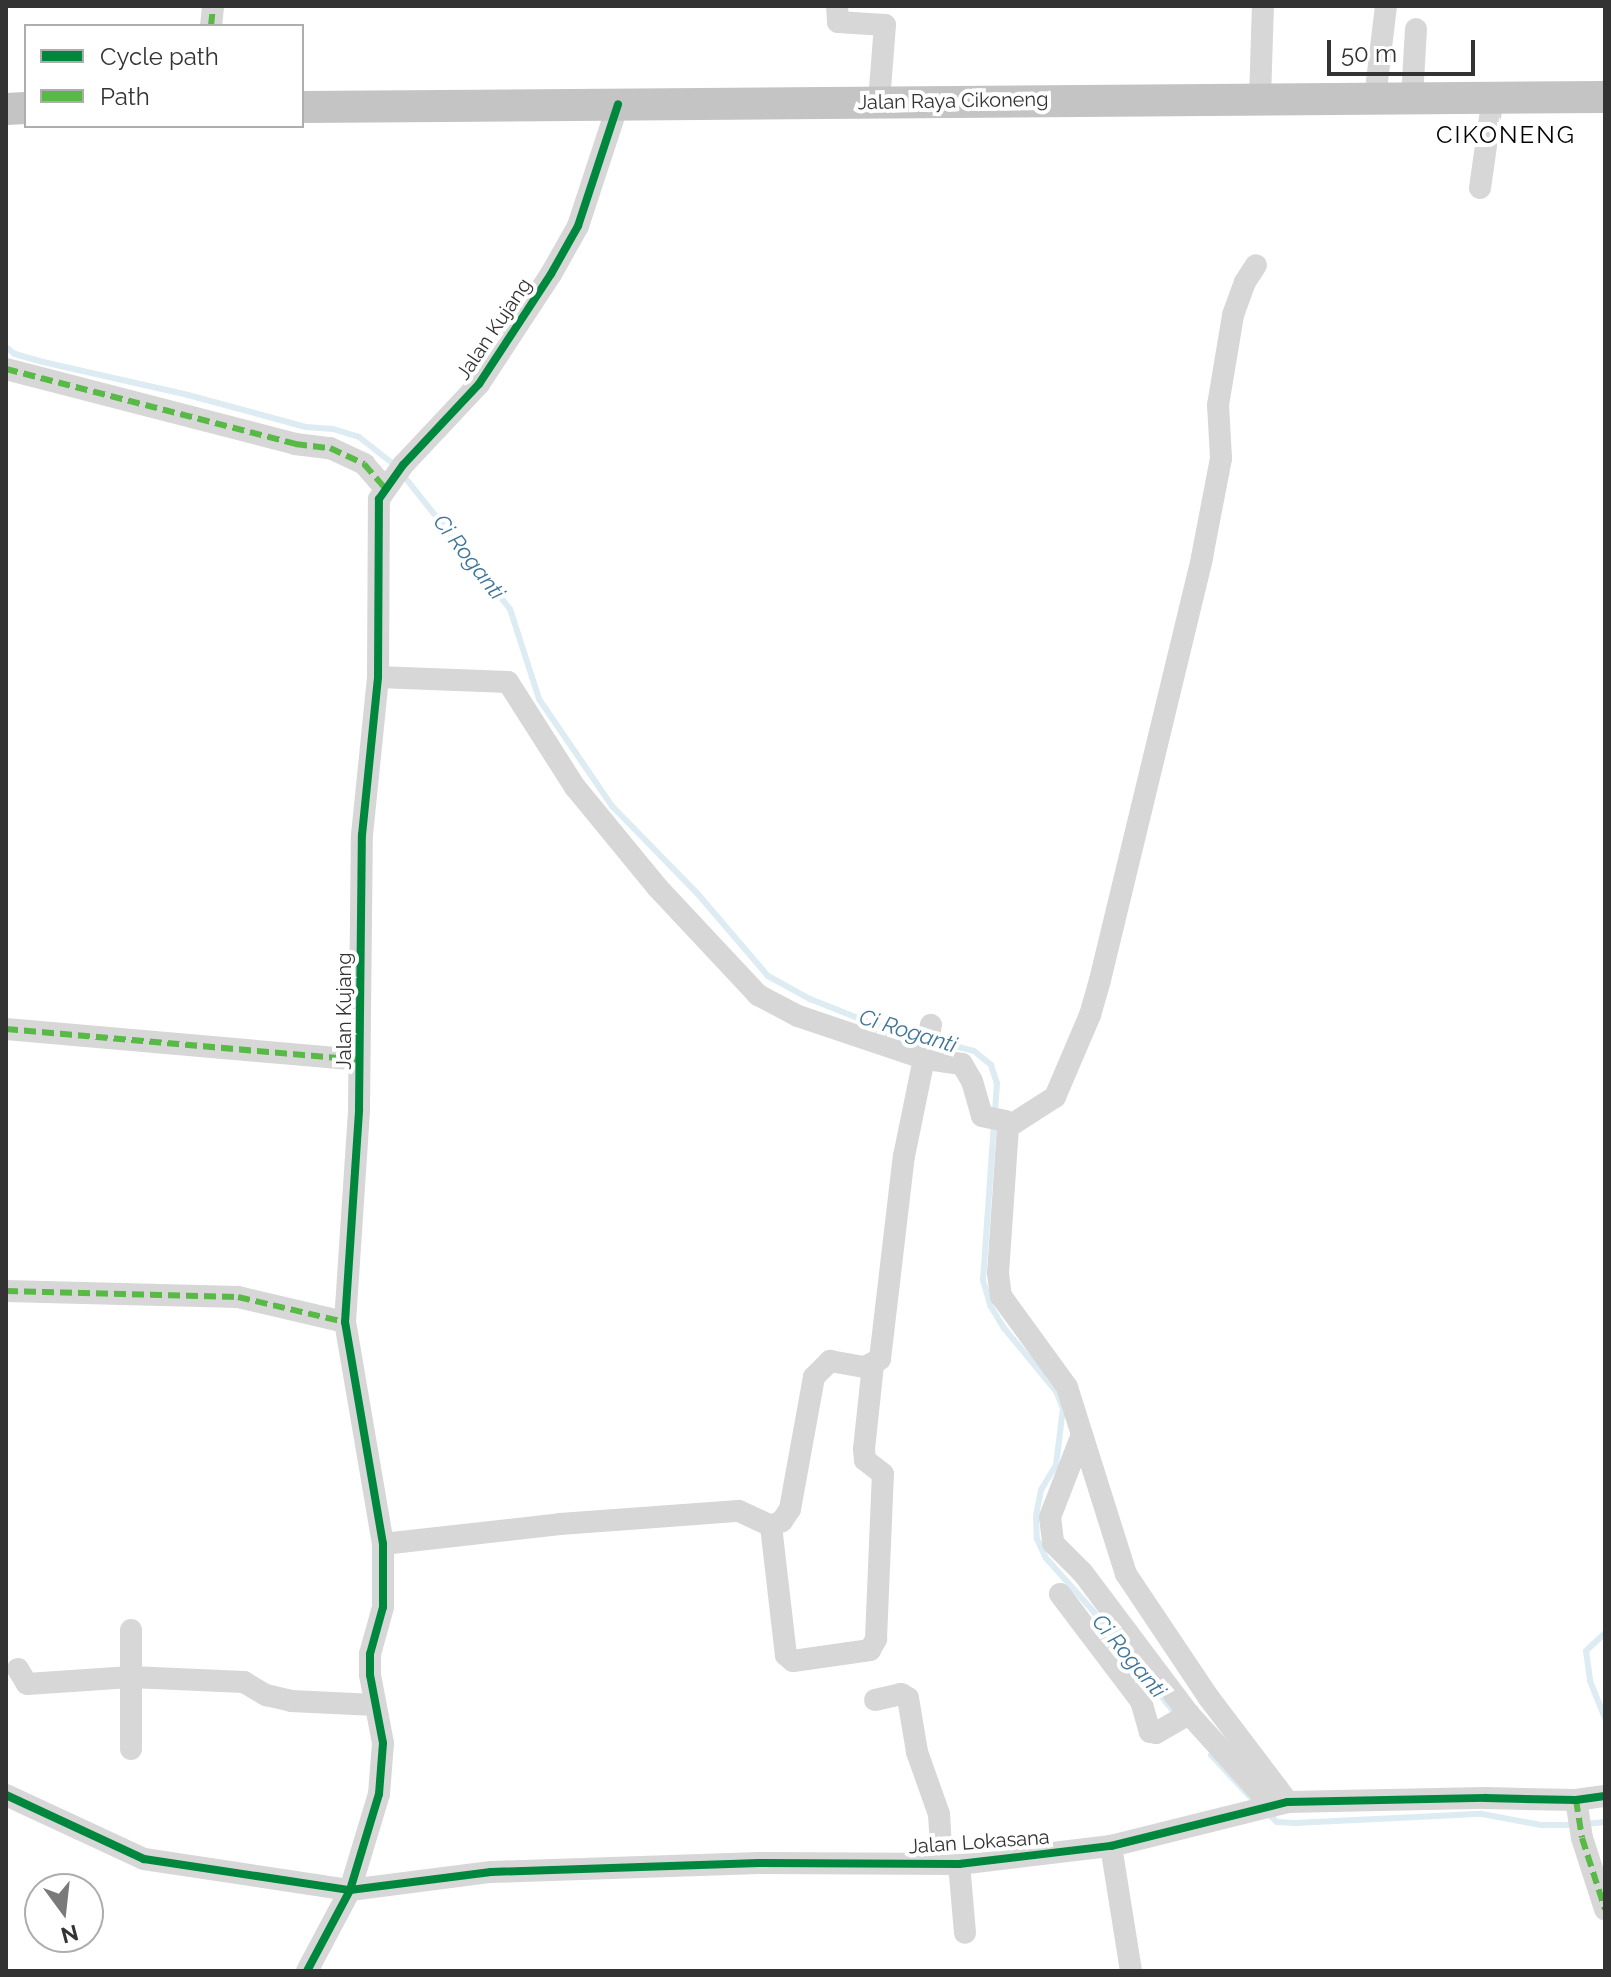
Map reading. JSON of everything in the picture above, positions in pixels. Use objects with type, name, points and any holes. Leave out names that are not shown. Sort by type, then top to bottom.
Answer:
[{"type":"highway","name":"Jalan Raya Cikoneng","points":[[304,107],[1605,97]]},
{"type":"street","points":[[837,6],[838,22],[887,15],[879,101]]},
{"type":"street","points":[[1260,99],[1263,6]]},
{"type":"street","points":[[1375,98],[1386,6]]},
{"type":"street","points":[[1412,98],[1416,29]]},
{"type":"street","points":[[1480,188],[1493,97]]},
{"type":"street","name":"Jalan Kujang","points":[[307,1971],[350,1890],[379,1794],[383,1743],[375,1705],[370,1654],[383,1607],[383,1544],[345,1322],[359,1060],[362,835],[378,677],[377,509],[385,488],[403,465],[479,384],[551,274],[578,226],[618,104]]},
{"type":"street","points":[[999,1122],[1055,1097],[1090,1015],[1202,557],[1221,458],[1218,405],[1233,315],[1245,282],[1256,265]]},
{"type":"street","points":[[6,369],[295,444],[330,448],[364,464],[385,488]]},
{"type":"street","points":[[378,677],[508,682],[575,787],[657,887],[758,995],[798,1016],[928,1042],[962,1064],[999,1122],[998,1286],[1001,1296],[1062,1378],[1126,1574],[1209,1698],[1270,1807]]},
{"type":"street","points":[[6,1029],[359,1060]]},
{"type":"street","points":[[383,1544],[560,1524],[739,1511],[771,1526],[782,1521],[790,1509],[814,1377],[830,1361],[865,1367],[880,1359],[904,1156],[928,1042]]},
{"type":"street","points":[[6,1291],[238,1297],[345,1322]]},
{"type":"street","points":[[771,1526],[786,1655],[793,1661],[870,1650],[876,1639],[883,1474],[865,1460],[873,1365]]},
{"type":"street","points":[[1081,1437],[1056,1497],[1049,1528],[1053,1543],[1076,1594],[1141,1701],[1150,1732],[1156,1733],[1181,1719]]},
{"type":"street","points":[[1076,1594],[1181,1719],[1270,1807]]},
{"type":"street","points":[[131,1630],[131,1749]]},
{"type":"street","points":[[18,1669],[27,1684],[131,1677],[244,1682],[266,1695],[291,1701],[375,1705]]},
{"type":"street","points":[[875,1700],[901,1694],[908,1698],[917,1752],[939,1814],[965,1933]]},
{"type":"street","name":"Jalan Lokasana","points":[[6,1795],[144,1859],[350,1890],[491,1872],[759,1863],[950,1864],[1111,1846],[1270,1807],[1500,1798],[1579,1819],[1605,1796]]},
{"type":"street","points":[[1579,1819],[1605,1909]]},
{"type":"street","points":[[1111,1846],[1131,1971]]},
{"type":"waterway","name":"Ci Roganti","points":[[6,347],[15,354],[43,362],[188,395],[306,427],[333,429],[359,437],[396,466]]},
{"type":"waterway","name":"Ci Roganti","points":[[403,475],[510,609],[539,699],[612,806],[697,893],[768,976],[810,999],[873,1024],[974,1051],[991,1065],[997,1083],[995,1112]]},
{"type":"waterway","name":"Ci Roganti","points":[[994,1123],[983,1280],[990,1305],[1004,1328],[1056,1391],[1063,1408],[1056,1465],[1041,1490],[1036,1515],[1037,1539],[1046,1558],[1177,1716]]},
{"type":"waterway","name":"Ci Roganti","points":[[1605,1633],[1586,1651],[1590,1681],[1605,1718]]},
{"type":"waterway","name":"Ci Roganti","points":[[1211,1755],[1255,1802]]},
{"type":"waterway","name":"Ci Roganti","points":[[1266,1812],[1277,1822],[1295,1823],[1482,1814],[1541,1825],[1574,1825]]},
{"type":"waterway","name":"Ci Roganti","points":[[1585,1824],[1605,1822]]},
{"type":"marked path","points":[[211,24],[213,6]]},
{"type":"marked path","points":[[6,369],[295,444],[330,448],[364,464],[385,488]]},
{"type":"marked path","points":[[6,1029],[359,1060]]},
{"type":"marked path","points":[[6,1291],[238,1297],[345,1322]]},
{"type":"marked path","points":[[1576,1800],[1582,1838],[1605,1909]]},
{"type":"cycle path","points":[[307,1971],[350,1890],[379,1794],[383,1743],[370,1675],[370,1654],[383,1607],[383,1544],[345,1322],[359,1109],[362,835],[378,677],[379,499],[403,465],[479,384],[551,274],[578,226],[618,104]]},
{"type":"cycle path","points":[[6,1795],[144,1859],[350,1890],[491,1872],[759,1863],[959,1864],[1111,1846],[1288,1802],[1485,1798],[1576,1800],[1605,1796]]},
{"type":"district","name":"CIKONENG","points":[[1506,135]]}]
